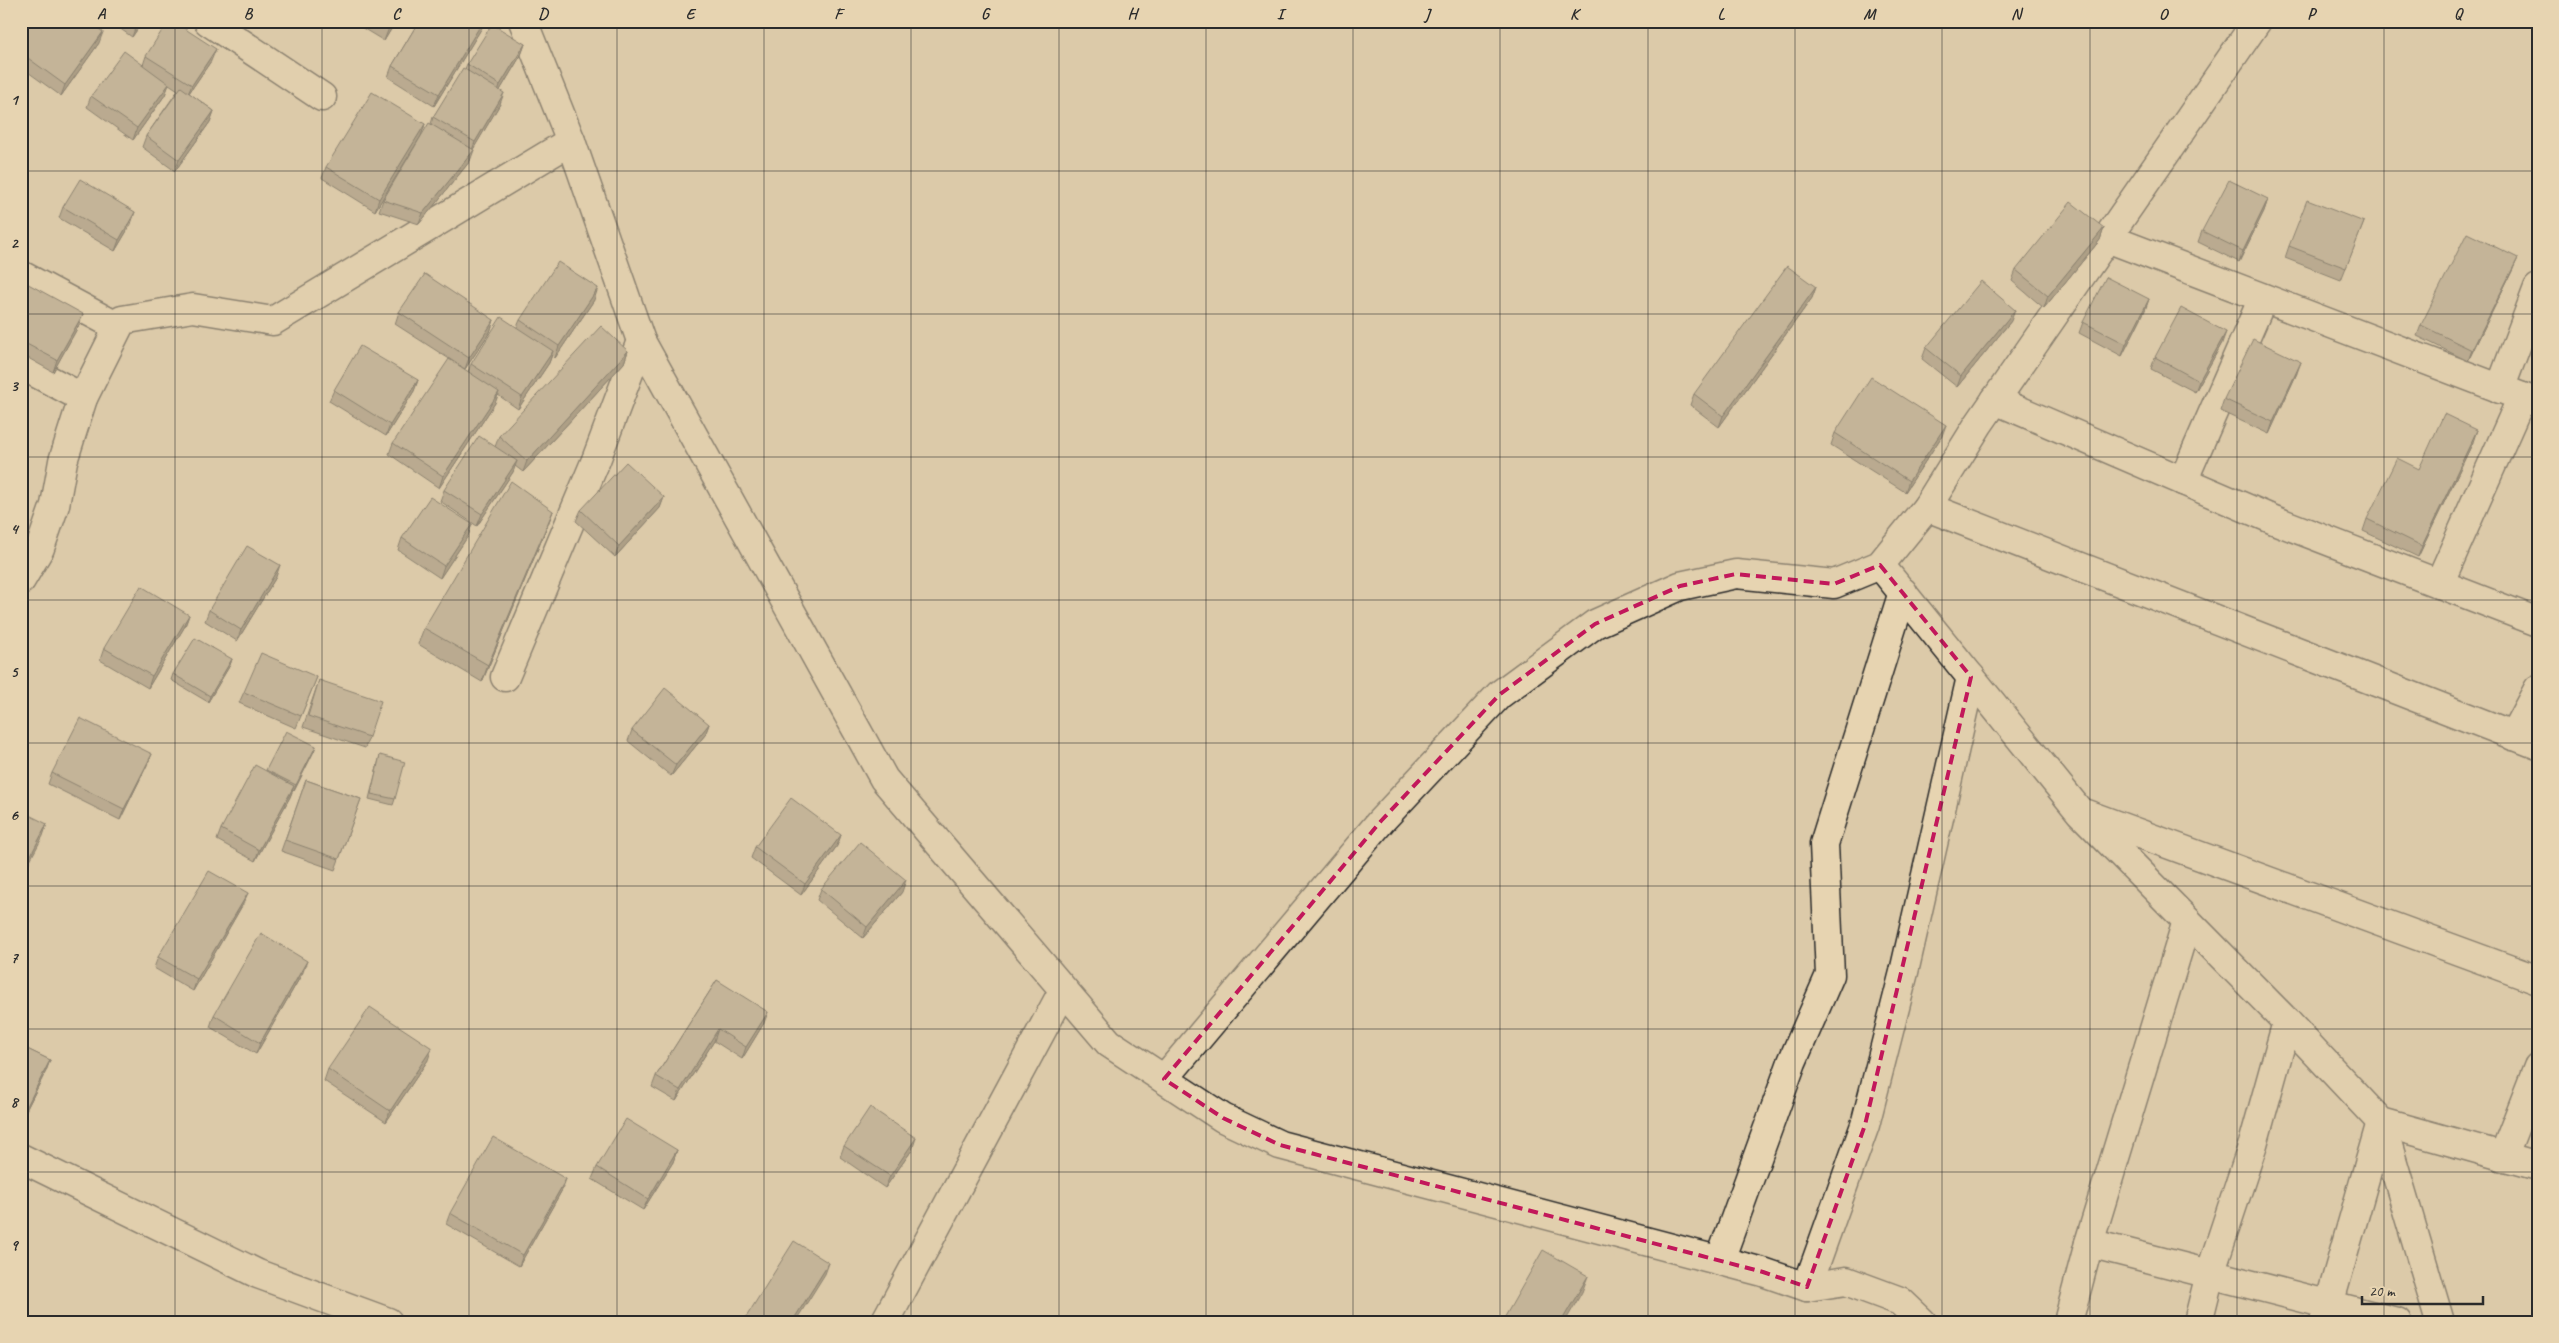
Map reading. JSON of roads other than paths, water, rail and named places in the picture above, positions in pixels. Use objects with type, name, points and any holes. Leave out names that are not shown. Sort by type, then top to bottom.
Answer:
[{"type":"street","points":[[208,21],[322,97]]},
{"type":"street","points":[[523,21],[571,141],[641,340],[884,779],[1109,1043],[1223,1118],[1280,1145],[1720,1260],[1807,1287],[1846,1281],[1900,1301],[1922,1322]]},
{"type":"street","points":[[1164,1079],[1382,821],[1499,695],[1595,624],[1680,586],[1736,574],[1834,584],[1880,565],[1927,507],[1995,400],[2257,21]]},
{"type":"street","points":[[21,580],[31,542],[55,504],[63,460],[83,398],[122,320],[192,308],[273,321],[571,141]]},
{"type":"street","points":[[2107,238],[2520,396]]},
{"type":"street","points":[[21,276],[118,327]]},
{"type":"street","points":[[2439,584],[2520,396],[2538,288]]},
{"type":"street","points":[[2183,481],[2263,298]]},
{"type":"street","points":[[505,677],[596,460],[641,340]]},
{"type":"street","points":[[21,365],[83,398]]},
{"type":"street","points":[[1995,400],[2274,520],[2538,622]]},
{"type":"street","points":[[1927,507],[2538,745]]},
{"type":"street","points":[[1880,565],[2080,812],[2287,1022],[2381,1122],[2440,1322]]},
{"type":"street","points":[[1720,1260],[1792,1062],[1830,975],[1824,844],[1903,592]]},
{"type":"street","points":[[1807,1287],[1865,1126],[1904,972],[1971,677]]},
{"type":"street","points":[[2513,736],[2538,689]]},
{"type":"street","points":[[2080,812],[2538,980]]},
{"type":"street","points":[[2068,1322],[2089,1243],[2187,921]]},
{"type":"street","points":[[884,1322],[1063,991]]},
{"type":"street","points":[[2198,1322],[2210,1274],[2253,1144],[2287,1022]]},
{"type":"street","points":[[2503,1157],[2538,1067]]},
{"type":"street","points":[[2381,1122],[2538,1166]]},
{"type":"street","points":[[2326,1313],[2381,1122]]},
{"type":"street","points":[[21,1158],[258,1274],[388,1322]]},
{"type":"street","points":[[2089,1243],[2210,1274],[2326,1313],[2397,1322]]}]
